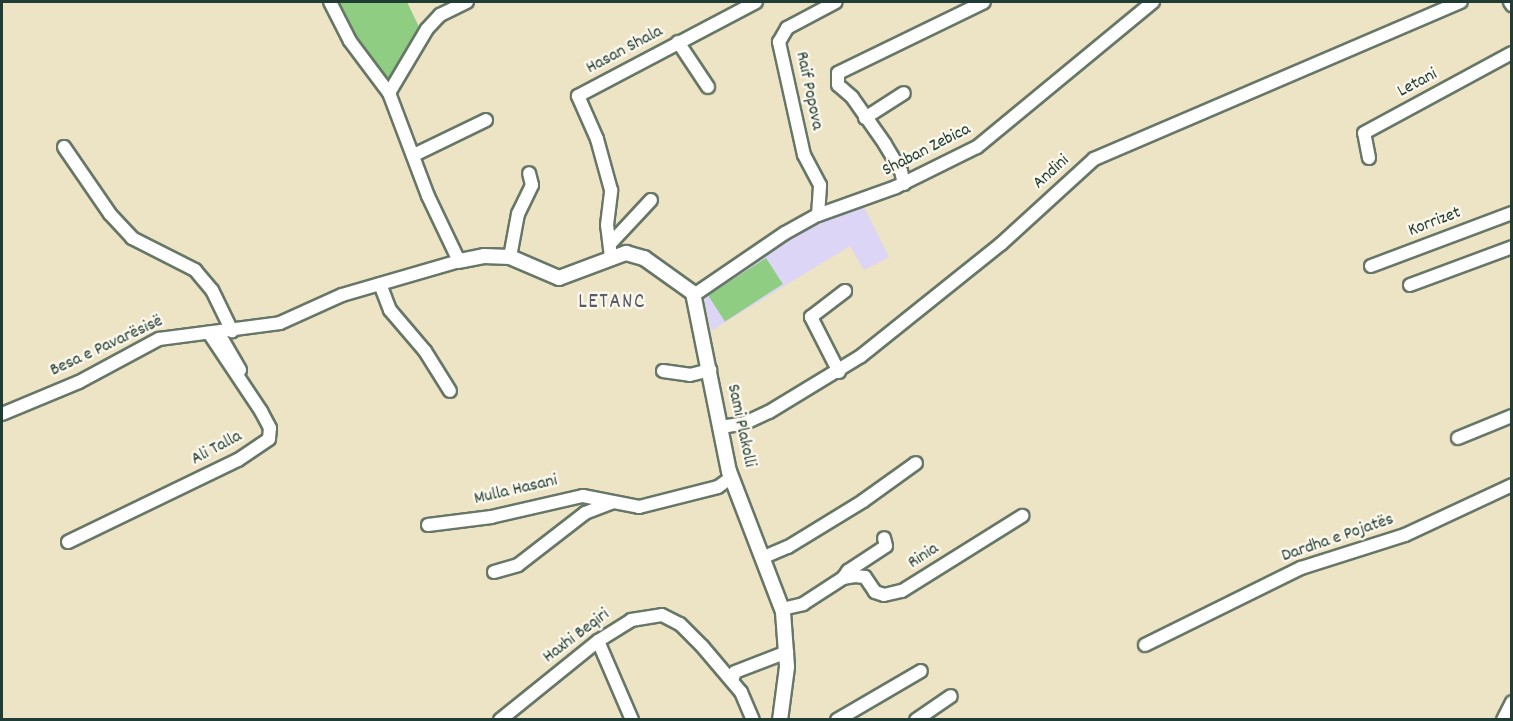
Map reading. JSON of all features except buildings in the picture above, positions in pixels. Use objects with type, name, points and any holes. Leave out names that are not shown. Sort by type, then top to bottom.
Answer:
[{"type":"street","points":[[330,2],[350,41],[389,93],[428,196],[459,261],[484,256],[510,257],[559,278],[574,276],[611,250],[651,200]]},
{"type":"street","points":[[389,93],[427,29],[441,15],[467,2]]},
{"type":"street","name":"Hasan Shala","points":[[611,250],[607,225],[611,190],[597,139],[578,96],[756,2]]},
{"type":"street","name":"Raif Popova","points":[[818,215],[820,185],[804,155],[779,42],[787,28],[836,2]]},
{"type":"street","points":[[904,184],[897,164],[865,118],[838,85],[838,73],[984,2]]},
{"type":"street","name":"Shaban Zebica","points":[[694,296],[785,233],[818,215],[904,184],[948,164],[991,137],[1049,84],[1153,2]]},
{"type":"street","name":"Andini","points":[[721,427],[745,423],[769,412],[839,372],[948,288],[1094,159],[1461,2]]},
{"type":"street","name":"Hasan Shala","points":[[678,42],[708,87]]},
{"type":"street","name":"Letani","points":[[1369,158],[1364,133],[1512,53]]},
{"type":"street","points":[[865,118],[904,93]]},
{"type":"street","points":[[414,155],[486,120]]},
{"type":"street","points":[[64,147],[110,214],[132,238],[195,270],[213,290],[232,331]]},
{"type":"street","points":[[510,257],[518,214],[532,185],[530,173]]},
{"type":"street","name":"Korrizet","points":[[1371,266],[1512,213]]},
{"type":"street","points":[[1410,285],[1512,247]]},
{"type":"street","points":[[611,250],[644,258],[682,282],[694,296]]},
{"type":"street","name":"Besa e Pavarësisë","points":[[2,414],[79,382],[159,339],[196,331],[232,331],[280,323],[342,296],[459,261]]},
{"type":"street","points":[[380,284],[390,310],[425,351],[450,391]]},
{"type":"street","points":[[839,372],[810,317],[844,291]]},
{"type":"street","name":"Sami Plakolli","points":[[694,296],[732,477],[783,609],[787,651],[780,720]]},
{"type":"street","points":[[214,332],[278,429]]},
{"type":"street","name":"Ali Talla","points":[[68,542],[238,460],[267,442],[270,428],[214,332]]},
{"type":"street","name":"Sami Plakolli","points":[[663,371],[690,375],[710,370]]},
{"type":"street","points":[[1458,438],[1512,416]]},
{"type":"street","points":[[764,557],[788,547],[863,501],[916,463]]},
{"type":"street","name":"Mulla Hasani","points":[[428,525],[491,517],[583,496],[639,507],[718,487],[732,477]]},
{"type":"street","name":"Dardha e Pojatës","points":[[1145,645],[1301,568],[1405,536],[1512,485]]},
{"type":"street","points":[[494,572],[518,565],[585,513],[611,502]]},
{"type":"street","name":"Rinia","points":[[843,578],[865,577],[875,592],[884,595],[902,591],[1022,516]]},
{"type":"street","name":"Rinia","points":[[783,609],[802,604],[843,578],[848,571],[886,546],[884,538]]},
{"type":"street","name":"Haxhi Beqiri","points":[[500,720],[598,640],[631,620],[662,615],[680,624],[732,681],[753,720]]},
{"type":"street","points":[[598,640],[632,720]]},
{"type":"street","points":[[732,681],[735,672],[787,651]]},
{"type":"street","points":[[837,720],[921,671]]},
{"type":"street","points":[[916,720],[951,696]]},
{"type":"street","points":[[1503,720],[1512,702]]},
{"type":"shaded area","points":[[863,205],[889,257],[864,270],[850,246],[711,331],[703,295],[817,223]]},
{"type":"green space","points":[[335,2],[407,2],[422,33],[389,82],[382,79],[363,55]]},
{"type":"green space","points":[[766,258],[783,284],[725,322],[708,296]]},
{"type":"district","name":"LETANC","points":[[612,303]]}]
